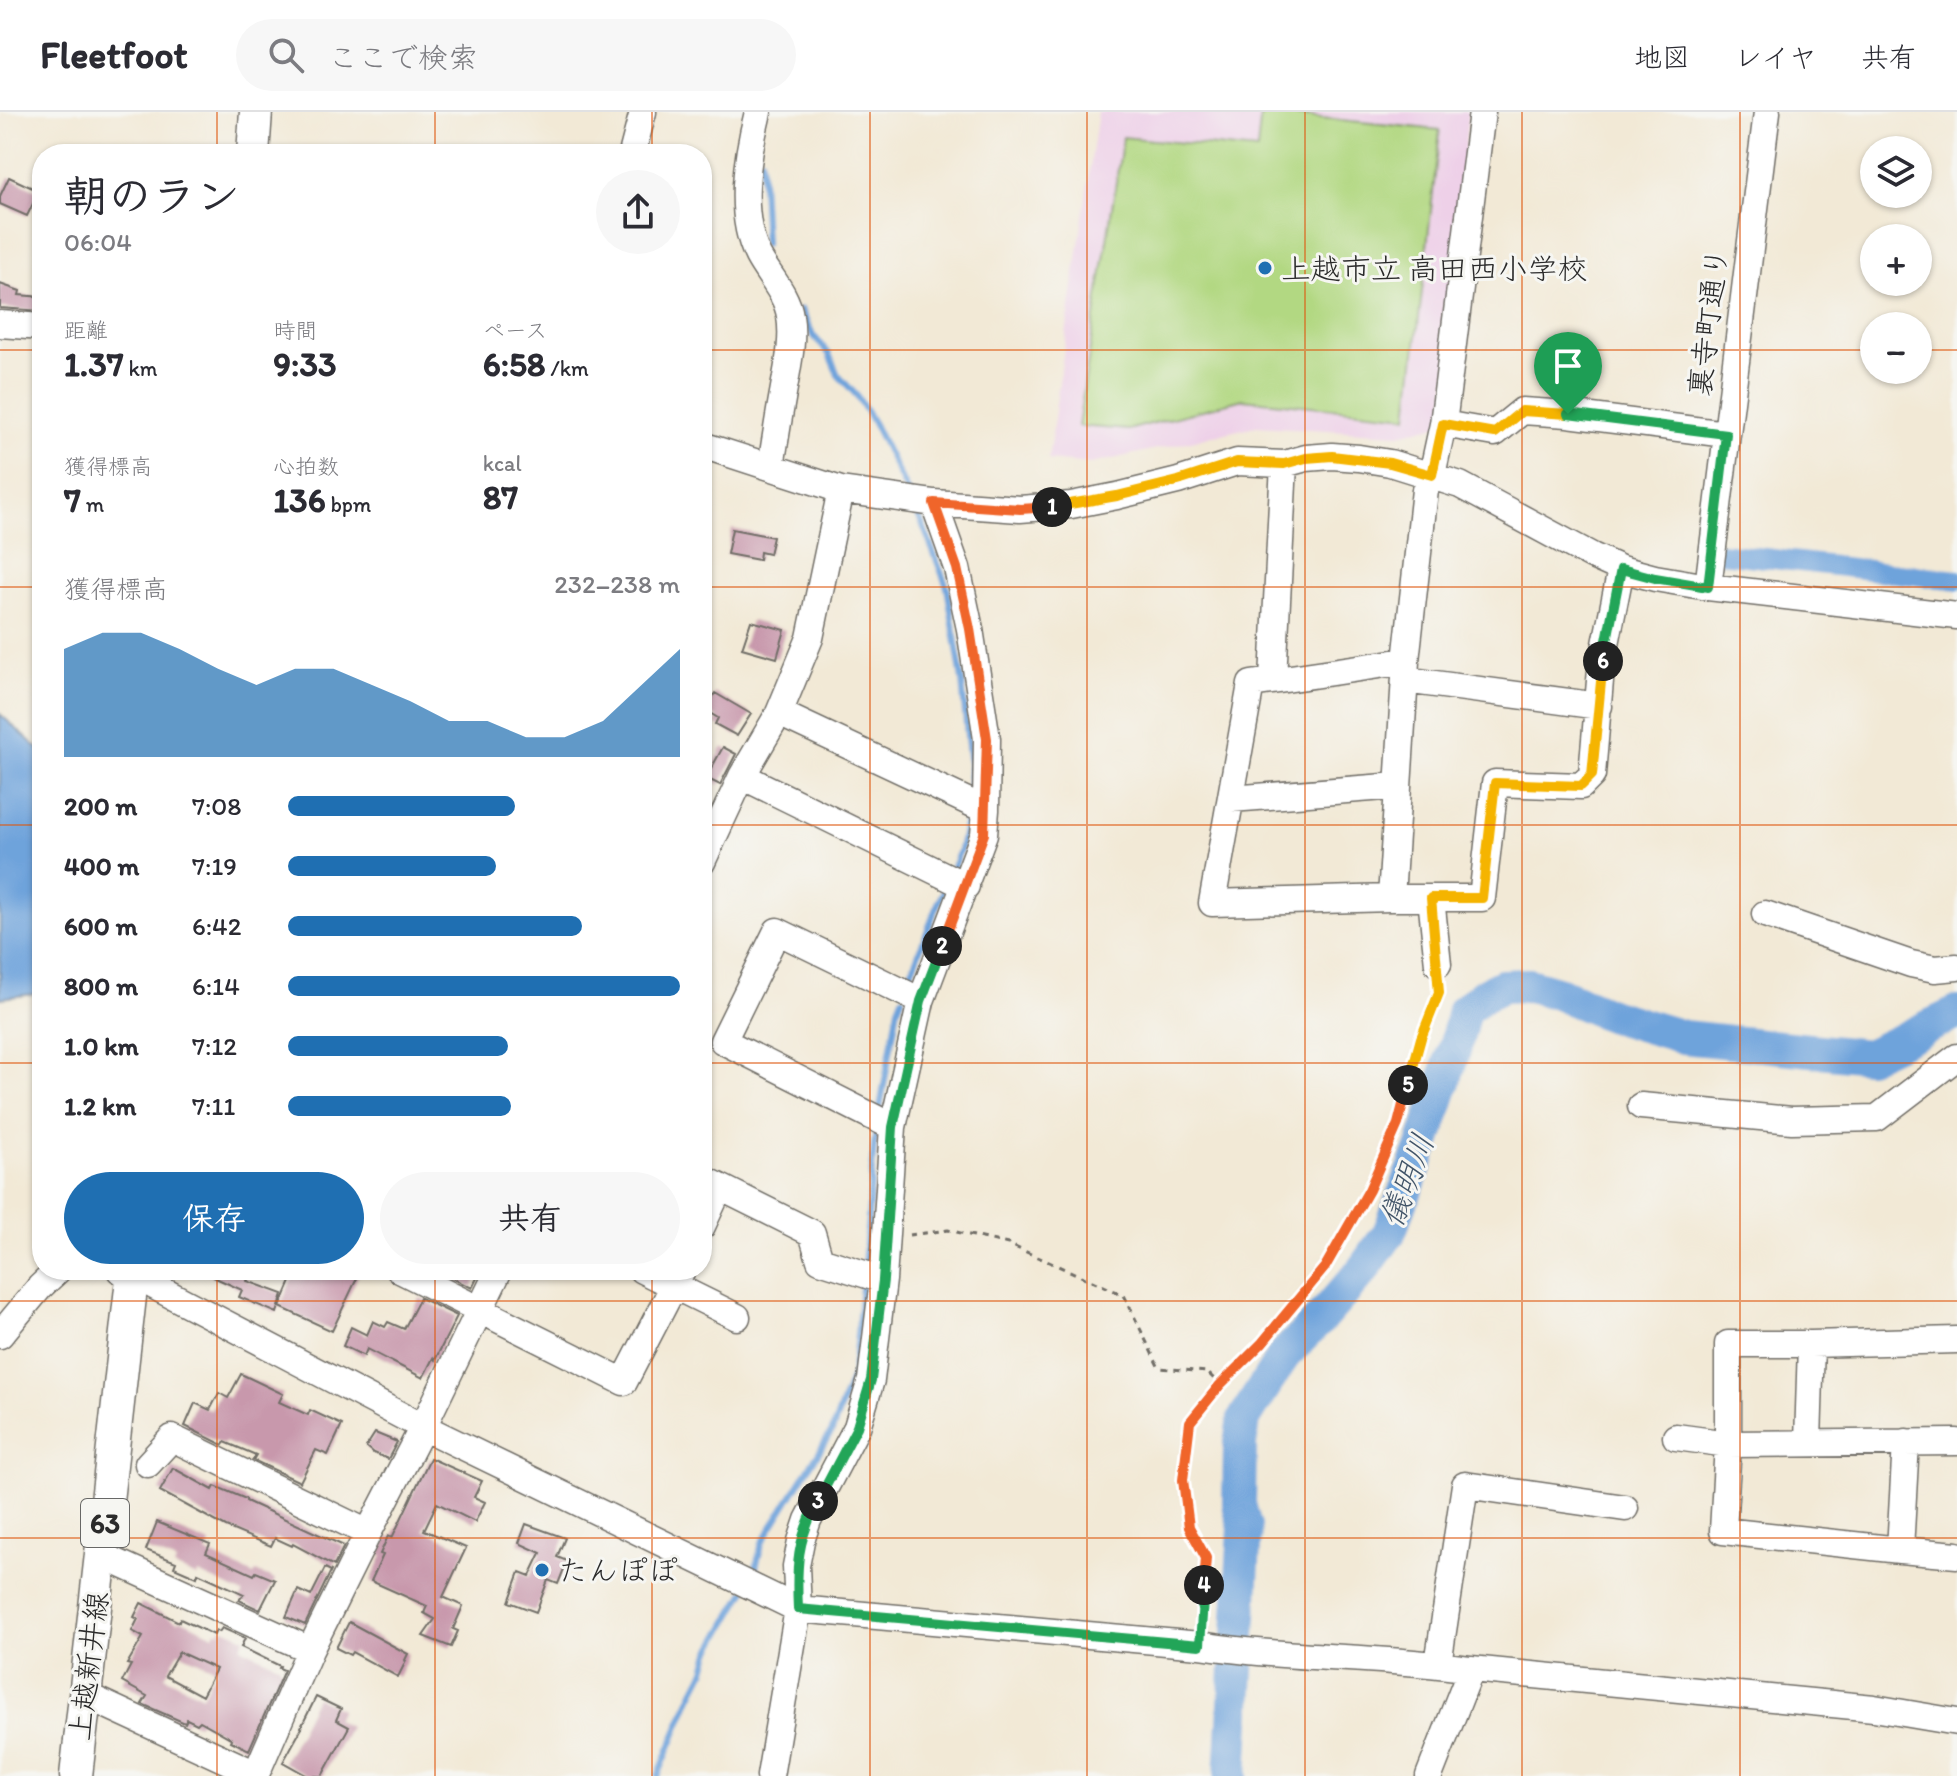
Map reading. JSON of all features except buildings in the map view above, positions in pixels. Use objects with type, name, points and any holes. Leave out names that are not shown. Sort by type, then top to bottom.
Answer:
[{"type":"main road","points":[[254,144],[256,112]]},
{"type":"main road","name":"上越新井線","points":[[76,1776],[128,1280]]},
{"type":"street","points":[[635,144],[643,112]]},
{"type":"street","points":[[758,112],[749,152],[748,220],[757,254],[790,312],[791,330],[771,467]]},
{"type":"street","points":[[1391,898],[1406,671],[1425,490],[1432,475],[1443,424],[1482,112]]},
{"type":"street","name":"裏寺町通り","points":[[1708,587],[1767,112]]},
{"type":"street","points":[[0,324],[32,326]]},
{"type":"street","points":[[1443,424],[1495,433],[1522,411],[1726,434]]},
{"type":"street","points":[[712,448],[841,490],[934,503],[1020,509],[1071,505],[1117,496],[1237,462],[1284,464],[1332,456],[1390,463],[1460,485],[1621,569],[1708,587],[1957,616]]},
{"type":"street","points":[[1273,679],[1284,464]]},
{"type":"street","points":[[712,840],[742,776],[779,713],[810,638],[841,490]]},
{"type":"street","points":[[770,1776],[798,1609],[796,1566],[801,1541],[808,1520],[857,1427],[871,1380],[883,1280],[893,1127],[921,1001],[984,834],[987,739],[957,568],[934,503]]},
{"type":"street","points":[[1599,706],[1406,671],[1273,679],[1251,684],[1231,799],[1202,901],[1482,898],[1495,783],[1581,786],[1592,775],[1599,706],[1601,669],[1621,569]]},
{"type":"street","points":[[779,713],[986,810]]},
{"type":"street","points":[[742,776],[966,886]]},
{"type":"street","points":[[1231,799],[1398,786]]},
{"type":"street","points":[[1431,898],[1438,964]]},
{"type":"street","points":[[1765,914],[1911,964],[1935,969],[1957,967]]},
{"type":"street","points":[[893,1127],[723,1041],[777,931],[921,1001]]},
{"type":"street","points":[[1641,1106],[1792,1120],[1877,1118],[1957,1057]]},
{"type":"street","points":[[712,1183],[812,1233],[820,1260],[883,1280]]},
{"type":"street","points":[[0,1335],[47,1280]]},
{"type":"street","points":[[144,1280],[423,1427],[798,1609],[1264,1654],[1438,1664],[1874,1708],[1957,1722]]},
{"type":"street","points":[[421,1280],[624,1382],[677,1280]]},
{"type":"street","points":[[85,1695],[255,1775],[310,1650],[494,1280]]},
{"type":"street","points":[[681,1280],[737,1317]]},
{"type":"street","points":[[1957,1340],[1728,1344],[1728,1444],[1723,1531],[1957,1555]]},
{"type":"street","points":[[1808,1442],[1811,1344]]},
{"type":"street","points":[[1676,1437],[1728,1444],[1957,1442]]},
{"type":"street","points":[[148,1464],[172,1438],[368,1533]]},
{"type":"street","points":[[1900,1550],[1906,1442]]},
{"type":"street","points":[[1438,1664],[1465,1485],[1625,1508]]},
{"type":"street","points":[[101,1555],[310,1650]]},
{"type":"street","points":[[1429,1776],[1471,1669]]},
{"type":"path","points":[[1208,1647],[1206,1558],[1189,1527],[1183,1480],[1190,1422],[1220,1385],[1262,1343],[1325,1267],[1369,1190],[1398,1124],[1421,1038],[1439,993],[1438,964]]},
{"type":"path","points":[[885,1238],[948,1230],[1008,1244],[1124,1295],[1159,1368],[1207,1372],[1220,1385]]},
{"type":"shaded area","name":"上越市立 高田西小学校","points":[[1098,112],[1468,112],[1443,424],[1399,434],[1256,426],[1091,464],[1048,460]]},
{"type":"green space","name":"上越市立 高田西小学校","points":[[1261,112],[1440,130],[1408,416],[1243,399],[1128,430],[1078,426],[1123,137],[1257,150]]},
{"type":"water","points":[[0,714],[32,743],[32,994],[0,998]]},
{"type":"waterway","points":[[761,159],[765,244]]},
{"type":"waterway","points":[[801,310],[813,335],[829,354],[838,375],[857,396],[874,424],[908,493]]},
{"type":"waterway","points":[[914,507],[947,587],[962,680],[970,768],[969,795]]},
{"type":"waterway","points":[[1721,553],[1957,580]]},
{"type":"waterway","points":[[951,872],[960,850],[968,810]]},
{"type":"waterway","points":[[905,988],[946,883]]},
{"type":"waterway","name":"儀明川","points":[[1231,1776],[1245,1527],[1239,1504],[1240,1444],[1244,1419],[1284,1355],[1362,1271],[1389,1233],[1422,1149],[1464,1010],[1502,986],[1529,985],[1560,994],[1612,1016],[1683,1037],[1868,1056],[1957,1013]]},
{"type":"waterway","points":[[879,1113],[902,998]]},
{"type":"waterway","points":[[864,1268],[877,1128]]},
{"type":"waterway","points":[[753,1579],[762,1543],[832,1431],[853,1373],[863,1279]]},
{"type":"waterway","points":[[658,1776],[710,1652],[745,1592]]},
{"type":"place","name":"上越市立 高田西小学校","points":[[1265,268]]},
{"type":"place","name":"たんぽぽ","points":[[542,1570]]},
{"type":"route","points":[[1522,411],[1568,414],[1726,434],[1708,587],[1621,569],[1601,669],[1592,775],[1581,786],[1495,783],[1482,898],[1431,898],[1439,993],[1421,1038],[1398,1124],[1369,1190],[1325,1267],[1262,1343],[1220,1385],[1190,1422],[1183,1480],[1189,1527],[1206,1558],[1200,1645],[798,1609],[796,1566],[801,1541],[808,1520],[857,1427],[871,1380],[883,1280],[893,1127],[921,1001],[984,834],[987,739],[957,568],[934,503],[1047,508],[1117,496],[1237,462],[1284,464],[1332,456],[1390,463],[1432,475],[1443,424],[1495,433],[1522,411]]}]
